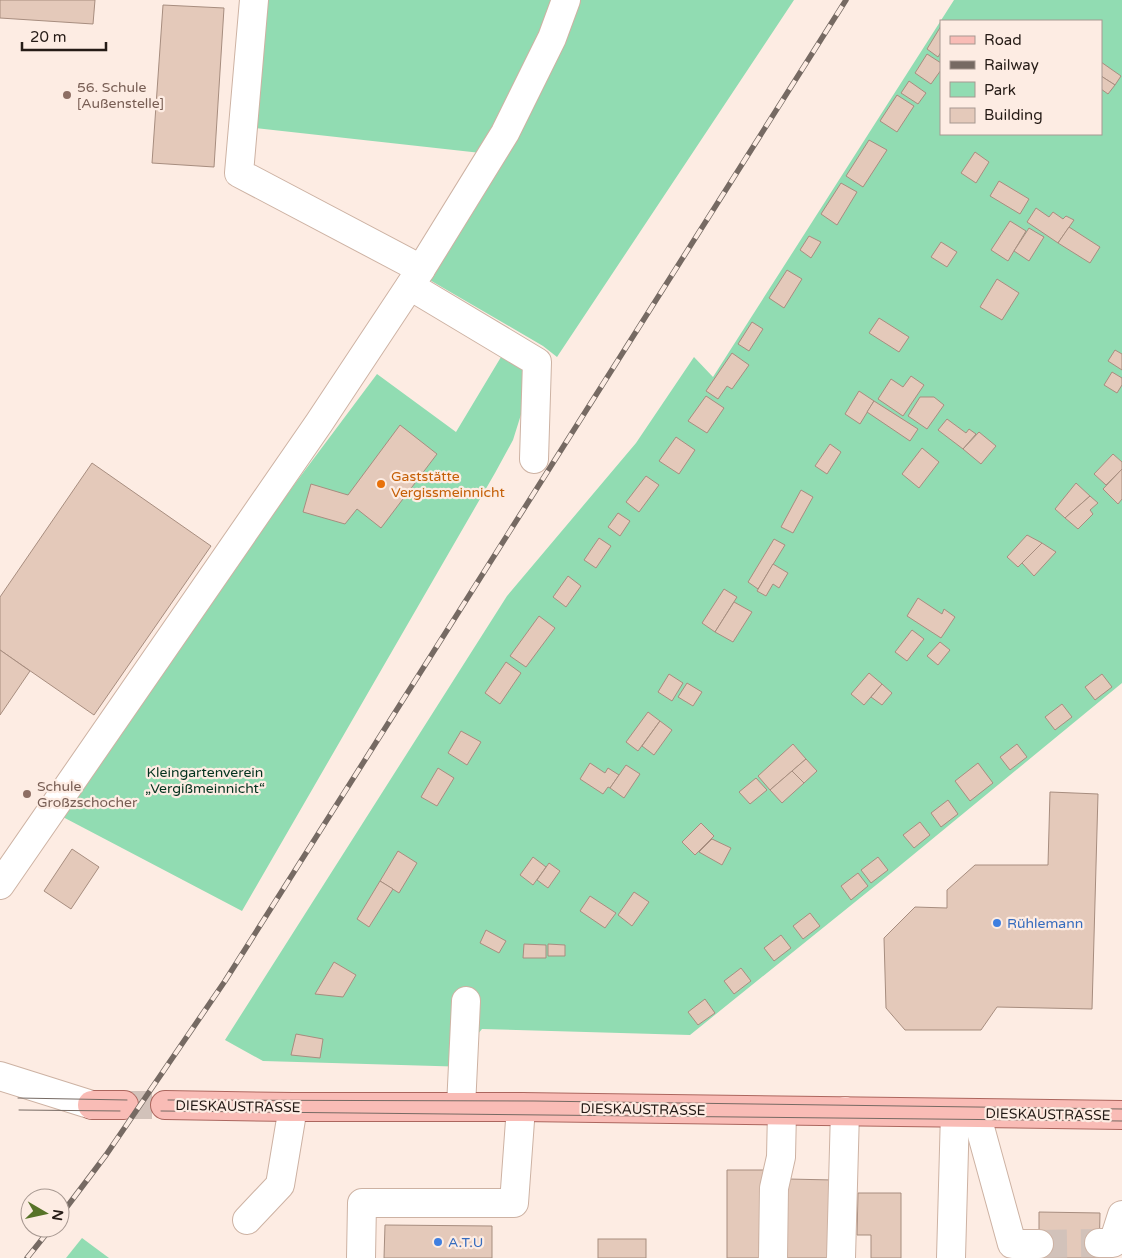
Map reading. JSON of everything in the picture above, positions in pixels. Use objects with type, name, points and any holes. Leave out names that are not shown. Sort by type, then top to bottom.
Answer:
[{"type":"main road","points":[[92,1105],[124,1105]]},
{"type":"main road","name":"DIESKAUSTRASSE","points":[[165,1105],[521,1107],[1122,1115]]},
{"type":"street","points":[[254,0],[238,173],[416,277],[537,362],[534,459]]},
{"type":"street","points":[[0,885],[319,423],[416,277],[505,134],[552,38],[566,0]]},
{"type":"street","points":[[461,1107],[466,1001]]},
{"type":"street","points":[[0,1076],[92,1105]]},
{"type":"street","points":[[247,1220],[280,1185],[293,1107]]},
{"type":"street","points":[[361,1258],[362,1203],[514,1203],[521,1107]]},
{"type":"street","points":[[773,1258],[774,1188],[781,1157],[782,1111]]},
{"type":"street","points":[[841,1258],[845,1111]]},
{"type":"street","points":[[965,1113],[1012,1244],[1039,1244]]},
{"type":"street","points":[[951,1258],[965,1113]]},
{"type":"street","points":[[1108,1248],[1122,1215]]},
{"type":"green space","points":[[267,0],[557,0],[481,153],[255,128]]},
{"type":"green space","points":[[573,0],[794,0],[557,357],[543,346],[428,279]]},
{"type":"green space","points":[[954,0],[1122,0],[1122,683],[690,1035],[482,1029],[472,1041],[470,1067],[263,1061],[225,1040],[507,596],[636,443],[694,357],[713,377],[940,22],[940,135],[1102,135],[1102,20],[941,20]]},
{"type":"green space","name":"Kleingartenverein „Vergißmeinnicht“","points":[[504,352],[528,368],[529,389],[513,440],[242,911],[61,816],[282,501],[377,374],[456,432]]},
{"type":"green space","points":[[82,1238],[109,1258],[66,1258]]},
{"type":"building","points":[[0,0],[95,0],[93,24],[0,18]]},
{"type":"building","points":[[163,5],[224,8],[214,167],[152,163]]},
{"type":"building","points":[[940,28],[940,54],[938,57],[927,49]]},
{"type":"building","points":[[927,54],[940,62],[940,71],[931,84],[915,73]]},
{"type":"building","points":[[1102,63],[1121,76],[1115,85],[1102,77]]},
{"type":"building","points":[[1102,77],[1115,85],[1108,94],[1102,90]]},
{"type":"building","points":[[909,81],[926,93],[918,104],[901,93]]},
{"type":"building","points":[[897,95],[914,106],[897,132],[880,121]]},
{"type":"building","points":[[869,140],[887,150],[863,187],[846,176]]},
{"type":"building","points":[[975,152],[989,162],[976,183],[961,173]]},
{"type":"building","points":[[999,181],[1029,199],[1020,214],[990,196]]},
{"type":"building","points":[[841,183],[857,192],[837,225],[821,214]]},
{"type":"building","points":[[1036,208],[1049,217],[1053,212],[1063,219],[1066,216],[1074,220],[1058,243],[1027,222]]},
{"type":"building","points":[[1010,221],[1026,231],[1008,261],[991,250]]},
{"type":"building","points":[[1069,227],[1100,247],[1090,263],[1058,243]]},
{"type":"building","points":[[1029,228],[1044,237],[1029,261],[1014,251]]},
{"type":"building","points":[[809,236],[821,242],[811,258],[800,250]]},
{"type":"building","points":[[941,242],[957,252],[947,267],[931,257]]},
{"type":"building","points":[[787,270],[802,279],[784,308],[769,298]]},
{"type":"building","points":[[997,279],[1019,293],[1002,320],[980,307]]},
{"type":"building","points":[[879,318],[909,337],[899,352],[869,333]]},
{"type":"building","points":[[752,322],[763,329],[749,351],[738,344]]},
{"type":"building","points":[[1115,350],[1122,354],[1122,370],[1108,361]]},
{"type":"building","points":[[732,353],[749,365],[732,389],[727,386],[718,399],[706,391]]},
{"type":"building","points":[[1112,372],[1122,378],[1122,385],[1117,393],[1104,385]]},
{"type":"building","points":[[911,376],[924,385],[903,416],[878,399],[891,379],[903,387]]},
{"type":"building","points":[[859,391],[874,401],[860,424],[845,414]]},
{"type":"building","points":[[706,396],[724,408],[707,433],[688,421]]},
{"type":"building","points":[[920,397],[934,397],[944,405],[927,429],[908,416]]},
{"type":"building","points":[[874,401],[918,429],[910,441],[867,412]]},
{"type":"building","points":[[947,419],[966,433],[969,429],[976,434],[963,449],[938,430]]},
{"type":"building","points":[[400,425],[437,454],[381,528],[357,509],[345,524],[303,512],[311,484],[348,495]]},
{"type":"building","points":[[979,432],[996,446],[981,464],[963,449]]},
{"type":"building","points":[[676,437],[695,450],[679,474],[659,461]]},
{"type":"building","points":[[830,444],[841,452],[827,474],[815,466]]},
{"type":"building","points":[[922,448],[939,462],[919,488],[902,474]]},
{"type":"building","points":[[1113,454],[1122,462],[1122,469],[1106,485],[1094,474]]},
{"type":"building","points":[[92,463],[211,546],[94,715],[0,650],[0,597]]},
{"type":"building","points":[[1122,469],[1122,499],[1118,504],[1103,489]]},
{"type":"building","points":[[646,476],[659,485],[639,512],[626,502]]},
{"type":"building","points":[[1076,483],[1090,496],[1065,518],[1055,509]]},
{"type":"building","points":[[801,490],[813,497],[793,533],[781,527]]},
{"type":"building","points":[[1090,496],[1098,503],[1090,510],[1093,514],[1078,529],[1065,518]]},
{"type":"building","points":[[618,513],[630,521],[620,536],[608,527]]},
{"type":"building","points":[[1027,535],[1042,543],[1018,567],[1007,557]]},
{"type":"building","points":[[599,538],[611,546],[596,568],[584,560]]},
{"type":"building","points":[[774,539],[785,545],[758,589],[748,582]]},
{"type":"building","points":[[1042,543],[1056,552],[1034,576],[1022,563]]},
{"type":"building","points":[[773,564],[788,573],[779,588],[773,584],[766,596],[757,591]]},
{"type":"building","points":[[568,576],[581,586],[566,607],[553,597]]},
{"type":"building","points":[[724,589],[737,597],[715,632],[702,623]]},
{"type":"building","points":[[918,598],[942,614],[944,609],[955,617],[941,638],[907,616]]},
{"type":"building","points":[[734,602],[752,612],[733,642],[715,632]]},
{"type":"building","points":[[539,616],[555,628],[526,667],[510,656]]},
{"type":"building","points":[[912,630],[924,639],[907,661],[895,652]]},
{"type":"building","points":[[940,642],[950,650],[938,665],[927,656]]},
{"type":"building","points":[[0,650],[30,671],[0,715]]},
{"type":"building","points":[[506,662],[521,673],[500,704],[485,693]]},
{"type":"building","points":[[869,673],[882,684],[864,705],[851,694]]},
{"type":"building","points":[[669,674],[683,683],[672,701],[658,692]]},
{"type":"building","points":[[1102,674],[1112,687],[1095,700],[1085,687]]},
{"type":"building","points":[[687,683],[702,692],[693,706],[678,697]]},
{"type":"building","points":[[882,684],[892,693],[882,705],[871,697]]},
{"type":"building","points":[[1062,704],[1072,717],[1055,730],[1045,717]]},
{"type":"building","points":[[648,712],[660,721],[638,751],[626,742]]},
{"type":"building","points":[[660,721],[672,730],[654,755],[642,746]]},
{"type":"building","points":[[461,731],[481,742],[467,765],[448,753]]},
{"type":"building","points":[[793,744],[806,759],[770,790],[758,776]]},
{"type":"building","points":[[1017,744],[1027,757],[1010,770],[1000,757]]},
{"type":"building","points":[[806,759],[817,771],[804,783],[792,771]]},
{"type":"building","points":[[590,763],[605,773],[608,768],[619,775],[603,794],[580,779]]},
{"type":"building","points":[[978,763],[993,783],[970,801],[955,781]]},
{"type":"building","points":[[626,765],[640,774],[624,798],[610,788]]},
{"type":"building","points":[[438,768],[454,778],[437,806],[421,797]]},
{"type":"building","points":[[792,771],[804,783],[782,803],[770,790]]},
{"type":"building","points":[[756,778],[767,790],[750,804],[739,792]]},
{"type":"building","name":"Rühlemann","points":[[1050,792],[1098,794],[1092,1009],[997,1007],[981,1030],[905,1030],[886,1008],[884,938],[915,907],[947,908],[947,890],[975,865],[1048,865]]},
{"type":"building","points":[[948,800],[958,814],[941,827],[931,813]]},
{"type":"building","points":[[920,822],[930,835],[914,848],[903,835]]},
{"type":"building","points":[[701,823],[714,836],[695,855],[682,842]]},
{"type":"building","points":[[712,839],[731,848],[722,865],[699,852]]},
{"type":"building","points":[[72,849],[99,867],[71,909],[44,891]]},
{"type":"building","points":[[398,851],[417,863],[399,893],[380,881]]},
{"type":"building","points":[[533,857],[546,867],[533,885],[520,875]]},
{"type":"building","points":[[878,857],[888,870],[871,883],[861,870]]},
{"type":"building","points":[[549,863],[560,871],[548,888],[537,880]]},
{"type":"building","points":[[858,873],[868,886],[851,900],[841,886]]},
{"type":"building","points":[[380,881],[393,889],[369,927],[357,919]]},
{"type":"building","points":[[634,892],[649,902],[632,926],[618,915]]},
{"type":"building","points":[[590,896],[616,913],[605,928],[580,911]]},
{"type":"building","points":[[810,913],[820,926],[803,939],[793,926]]},
{"type":"building","points":[[486,930],[506,941],[499,953],[480,943]]},
{"type":"building","points":[[781,935],[791,948],[774,961],[764,948]]},
{"type":"building","points":[[524,944],[546,945],[546,958],[523,958]]},
{"type":"building","points":[[548,944],[565,945],[565,956],[548,956]]},
{"type":"building","points":[[334,962],[356,975],[343,997],[315,994]]},
{"type":"building","points":[[741,968],[751,981],[734,994],[724,981]]},
{"type":"building","points":[[705,999],[715,1013],[698,1025],[688,1012]]},
{"type":"building","points":[[296,1034],[323,1039],[320,1058],[291,1055]]},
{"type":"building","points":[[727,1170],[765,1170],[764,1201],[760,1201],[759,1258],[727,1258]]},
{"type":"building","points":[[788,1179],[833,1180],[831,1258],[778,1258]]},
{"type":"building","points":[[858,1193],[901,1193],[901,1258],[871,1258],[871,1235],[857,1235]]},
{"type":"building","points":[[1039,1212],[1100,1213],[1099,1258],[1039,1258]]},
{"type":"building","name":"A.T.U","points":[[385,1225],[492,1226],[492,1258],[384,1258]]},
{"type":"building","points":[[598,1239],[646,1239],[646,1258],[598,1258]]},
{"type":"tunnel","points":[[124,1105],[165,1105]]},
{"type":"tunnel","points":[[1039,1244],[1099,1243]]},
{"type":"tram line","points":[[18,1098],[127,1100]]},
{"type":"tram line","points":[[168,1100],[534,1101],[1122,1109]]},
{"type":"tram line","points":[[19,1110],[120,1111]]},
{"type":"tram line","points":[[161,1111],[1122,1121]]},
{"type":"railway","points":[[70,1203],[106,1155],[225,981],[846,0]]},
{"type":"railway","points":[[27,1258],[43,1238]]},
{"type":"place","name":"56. Schule [Außenstelle]","points":[[67,95]]},
{"type":"place","name":"Gaststätte Vergissmeinnicht","points":[[381,484]]},
{"type":"place","name":"Schule Großzschocher","points":[[27,794]]},
{"type":"place","name":"Rühlemann","points":[[997,923]]},
{"type":"place","name":"A.T.U","points":[[438,1242]]}]
